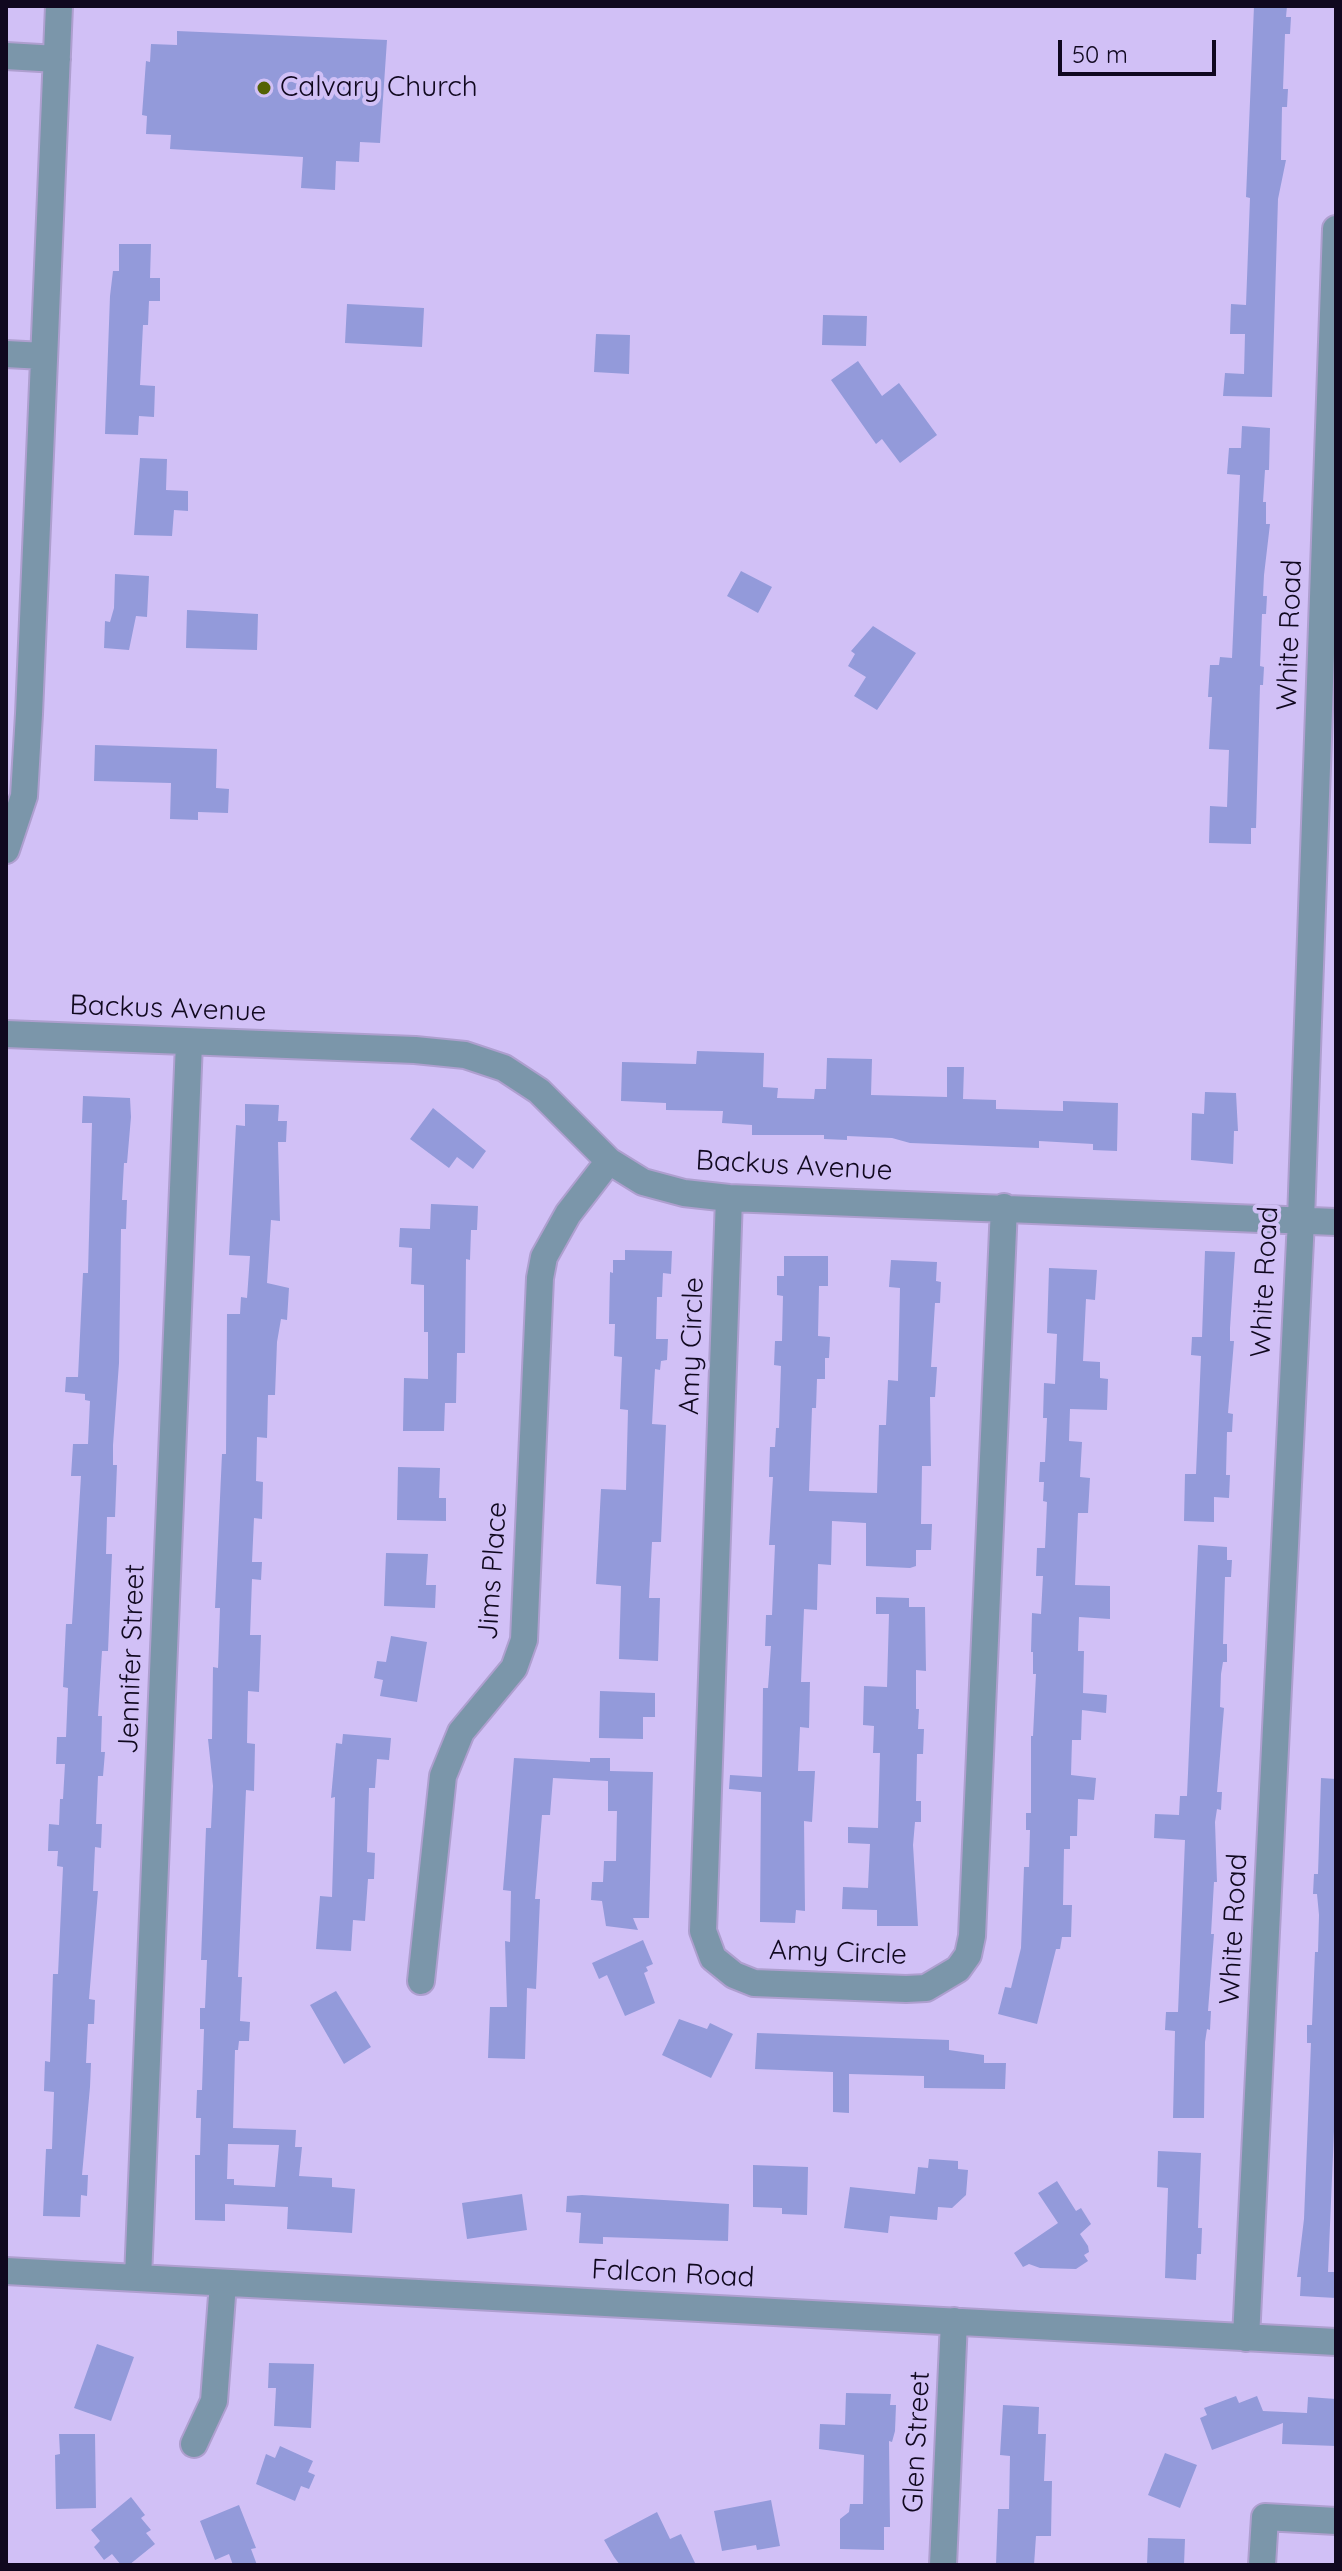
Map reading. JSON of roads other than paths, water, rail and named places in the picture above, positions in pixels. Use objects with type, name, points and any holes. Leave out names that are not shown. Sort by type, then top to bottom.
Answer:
[{"type":"street","points":[[6,850],[24,796],[19,656],[44,356],[59,6]]},
{"type":"street","points":[[6,56],[57,59]]},
{"type":"street","name":"White Road","points":[[1246,2338],[1301,1220],[1326,823],[1336,229]]},
{"type":"street","points":[[6,354],[44,356]]},
{"type":"street","points":[[6,1025],[56,1036]]},
{"type":"street","name":"Backus Avenue","points":[[6,1034],[415,1050],[465,1055],[504,1068],[539,1091],[609,1161],[643,1182],[684,1193],[729,1198],[1336,1222]]},
{"type":"street","name":"Jennifer Street","points":[[138,2278],[189,1043]]},
{"type":"street","name":"Jims Place","points":[[421,1981],[439,1799],[449,1756],[461,1732],[514,1668],[524,1640],[540,1278],[544,1257],[568,1214],[609,1161]]},
{"type":"street","name":"Amy Circle","points":[[729,1198],[703,1931],[713,1958],[734,1975],[754,1983],[906,1989],[926,1988],[958,1969],[968,1955],[972,1936],[1004,1207]]},
{"type":"street","name":"Falcon Road","points":[[6,2271],[1336,2342]]},
{"type":"street","points":[[194,2444],[214,2401],[223,2283]]},
{"type":"street","name":"Glen Street","points":[[943,2565],[954,2321]]},
{"type":"street","points":[[1262,2565],[1265,2517],[1336,2521]]},
{"type":"place","name":"Calvary Church","points":[[264,88]]}]
